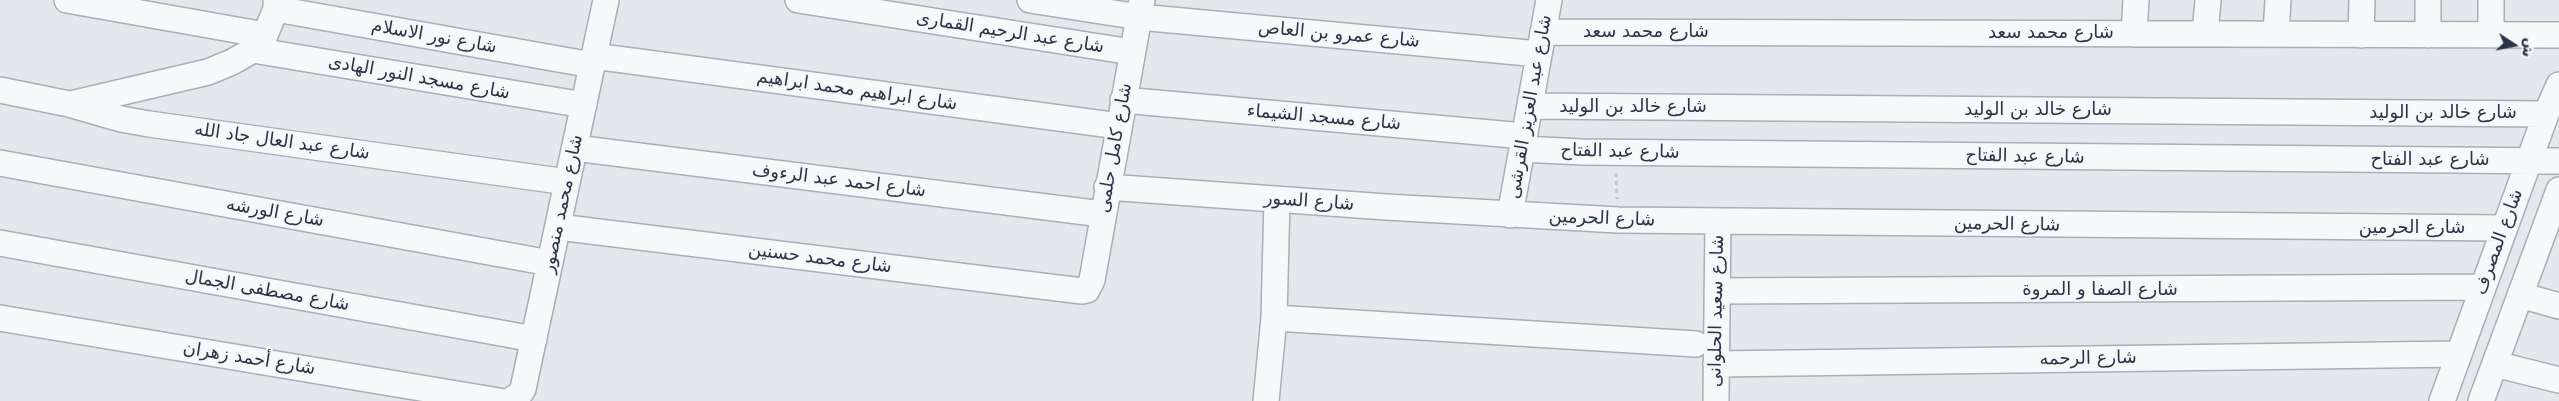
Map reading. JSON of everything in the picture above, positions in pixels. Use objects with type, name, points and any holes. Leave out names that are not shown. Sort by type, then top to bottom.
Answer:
[{"type":"street","name":"شارع مسجد النور الهادى","points":[[67,0],[259,42],[584,105]]},
{"type":"street","name":"شارع محمد منصور","points":[[509,401],[519,396],[523,389],[606,0]]},
{"type":"street","name":"شارع عبد الرحيم القمارى","points":[[798,0],[1132,52]]},
{"type":"street","name":"شارع عمرو بن العاص","points":[[1030,0],[1541,43]]},
{"type":"street","name":"شارع عبد العزيز القرشى","points":[[1510,215],[1549,0]]},
{"type":"street","points":[[2134,34],[2136,0]]},
{"type":"street","points":[[2205,34],[2208,0]]},
{"type":"street","points":[[2276,34],[2278,0]]},
{"type":"street","points":[[2361,35],[2362,0]]},
{"type":"street","points":[[2428,0],[2428,35]]},
{"type":"street","points":[[2491,0],[2491,36]]},
{"type":"street","points":[[69,104],[208,72],[259,42],[276,4]]},
{"type":"street","name":"شارع نور الاسلام","points":[[276,4],[593,61]]},
{"type":"street","name":"شارع كامل حلمى","points":[[1082,292],[1087,290],[1092,280],[1102,214],[1140,9]]},
{"type":"street","name":"شارع محمد سعد","points":[[1541,43],[2134,34],[2559,35]]},
{"type":"street","name":"شارع ابراهيم محمد ابراهيم","points":[[593,61],[1119,126]]},
{"type":"street","name":"شارع المصرف","points":[[2442,401],[2546,114],[2559,85]]},
{"type":"street","name":"شارع عبد العال جاد الله","points":[[0,90],[69,104],[121,119],[149,124],[567,182]]},
{"type":"street","name":"شارع مسجد الشيماء","points":[[1124,100],[1523,142]]},
{"type":"street","name":"شارع خالد بن الوليد","points":[[1530,106],[2546,114]]},
{"type":"street","name":"شارع عبد الفتاح","points":[[1523,142],[1615,152],[2559,161]]},
{"type":"street","name":"شارع احمد عبد الرءوف","points":[[575,148],[1102,214]]},
{"type":"street","name":"شارع الورشه","points":[[0,164],[550,263]]},
{"type":"street","name":"شارع السور","points":[[1107,187],[1510,215]]},
{"type":"street","points":[[2481,401],[2520,295],[2550,243],[2559,190]]},
{"type":"street","points":[[1266,401],[1274,318],[1277,200]]},
{"type":"street","name":"شارع الحرمين","points":[[1510,215],[1718,222],[2504,228]]},
{"type":"street","name":"شارع سعيد الحلوانى","points":[[1716,401],[1718,222]]},
{"type":"street","name":"شارع محمد حسنين","points":[[558,227],[1082,292]]},
{"type":"street","name":"شارع مصطفى الجمال","points":[[0,244],[534,339]]},
{"type":"street","name":"شارع الصفا و المروة","points":[[1717,291],[2483,287]]},
{"type":"street","points":[[2520,295],[2559,306]]},
{"type":"street","name":"شارع أحمد زهران","points":[[0,318],[499,401]]},
{"type":"street","points":[[1274,318],[1696,344]]},
{"type":"street","name":"شارع الرحمه","points":[[1716,364],[2459,354]]},
{"type":"street","points":[[2495,364],[2559,380]]},
{"type":"path","points":[[1615,152],[1618,220]]}]
